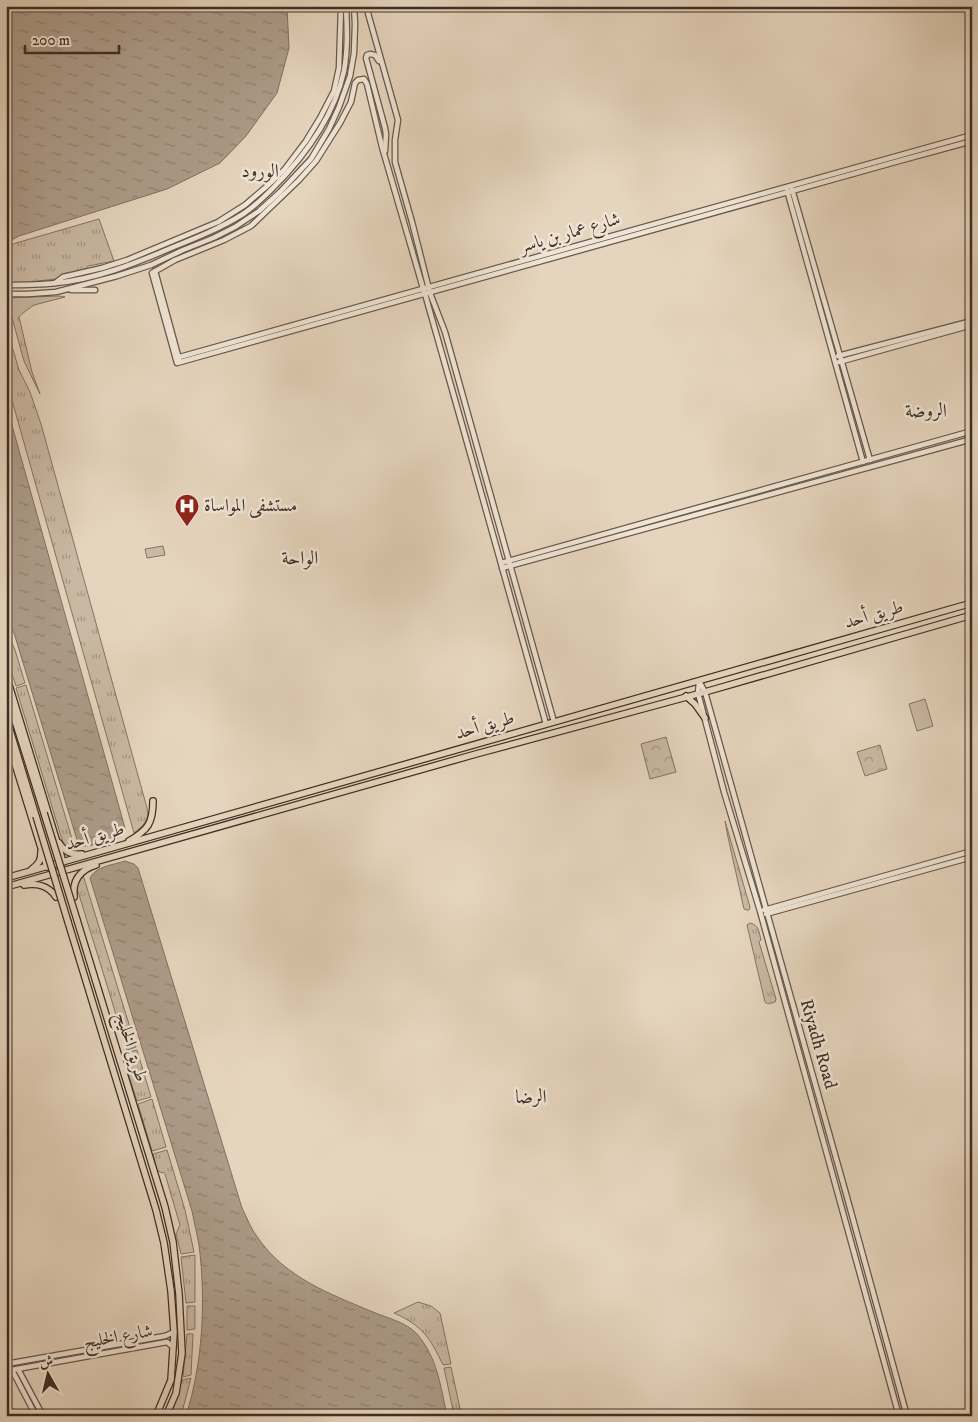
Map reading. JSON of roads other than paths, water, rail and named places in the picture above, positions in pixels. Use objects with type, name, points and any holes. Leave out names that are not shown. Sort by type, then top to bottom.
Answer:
[{"type":"main road","name":"طريق أحد","points":[[6,878],[972,603]]},
{"type":"main road","name":"طريق أحد","points":[[6,887],[972,615]]},
{"type":"main road","points":[[7,678],[63,862]]},
{"type":"main road","name":"طريق الخليج","points":[[6,692],[165,1207],[173,1242],[179,1294],[182,1353],[176,1393],[166,1416]]},
{"type":"main road","points":[[686,696],[695,704],[705,718]]},
{"type":"main road","name":"طريق الخليج","points":[[6,718],[9,737],[36,816],[156,1210],[164,1243],[171,1291],[174,1332],[171,1380],[156,1416]]},
{"type":"main road","points":[[6,728],[47,866]]},
{"type":"main road","points":[[122,845],[147,828],[153,814],[153,801]]},
{"type":"main road","points":[[40,843],[46,854],[53,856],[58,852],[57,841]]},
{"type":"main road","points":[[57,841],[69,853],[94,853]]},
{"type":"main road","points":[[29,872],[38,864],[41,858],[40,843]]},
{"type":"main road","points":[[74,896],[73,888],[77,878],[82,872],[104,859]]},
{"type":"main road","points":[[14,884],[47,887],[56,897]]},
{"type":"street","points":[[55,284],[63,277],[127,260],[218,222],[238,211],[284,170],[306,141],[334,91],[339,68],[341,6]]},
{"type":"street","points":[[6,285],[55,284],[86,278],[135,264],[240,216],[261,200],[303,155],[327,118],[337,96],[344,70],[347,42],[346,6]]},
{"type":"street","points":[[64,290],[138,270],[213,238],[235,227],[259,211],[280,192],[310,159],[329,130],[339,107],[350,76],[354,53],[354,6]]},
{"type":"street","points":[[366,6],[398,120],[395,140],[395,162],[427,293],[546,724]]},
{"type":"street","points":[[382,66],[375,54],[367,55],[366,58],[385,128],[384,156]]},
{"type":"street","points":[[178,360],[153,272],[175,260],[224,240],[251,226],[277,202],[316,161],[351,102],[355,83],[358,80],[364,79],[367,84],[384,156],[426,287]]},
{"type":"street","name":"شارع عمار بن ياسر","points":[[178,360],[426,287],[972,135]]},
{"type":"street","name":"شارع عمار بن ياسر","points":[[178,360],[427,293],[972,141]]},
{"type":"street","points":[[789,185],[864,468]]},
{"type":"street","points":[[790,191],[841,358],[871,466]]},
{"type":"street","points":[[238,211],[240,216]]},
{"type":"street","points":[[6,294],[95,290]]},
{"type":"street","points":[[427,293],[445,332],[554,722]]},
{"type":"street","points":[[835,360],[972,321]]},
{"type":"street","points":[[841,358],[972,325]]},
{"type":"street","points":[[502,565],[972,431]]},
{"type":"street","points":[[509,563],[972,439]]},
{"type":"street","points":[[699,681],[705,718],[724,792],[760,914],[899,1416]]},
{"type":"street","name":"Riyadh Road","points":[[702,692],[767,912],[907,1416]]},
{"type":"street","points":[[760,914],[972,851]]},
{"type":"street","points":[[767,912],[972,857]]},
{"type":"street","points":[[6,1364],[165,1336],[174,1332]]},
{"type":"street","name":"شارع الخليج","points":[[9,1370],[167,1342],[173,1347]]},
{"type":"street","points":[[18,1368],[42,1416]]},
{"type":"street","points":[[9,1370],[36,1416]]},
{"type":"water","points":[[6,6],[287,6],[289,48],[277,93],[246,136],[220,163],[167,189],[19,236],[6,243]]},
{"type":"water","points":[[6,404],[125,828],[123,834],[118,838],[89,846],[83,846],[78,843],[14,633],[6,616]]},
{"type":"water","points":[[125,861],[134,864],[138,868],[242,1208],[253,1231],[269,1252],[295,1274],[325,1291],[402,1323],[413,1330],[424,1343],[434,1362],[447,1416],[186,1416],[196,1374],[202,1331],[202,1288],[198,1241],[192,1211],[90,878],[101,868]]},
{"type":"place","name":"مستشفى المواساة","points":[[187,527]]},
{"type":"district","name":"الورود","points":[[260,171]]},
{"type":"district","name":"الروضة","points":[[926,411]]},
{"type":"district","name":"الواحة","points":[[300,558]]},
{"type":"district","name":"الرضا","points":[[531,1097]]}]
